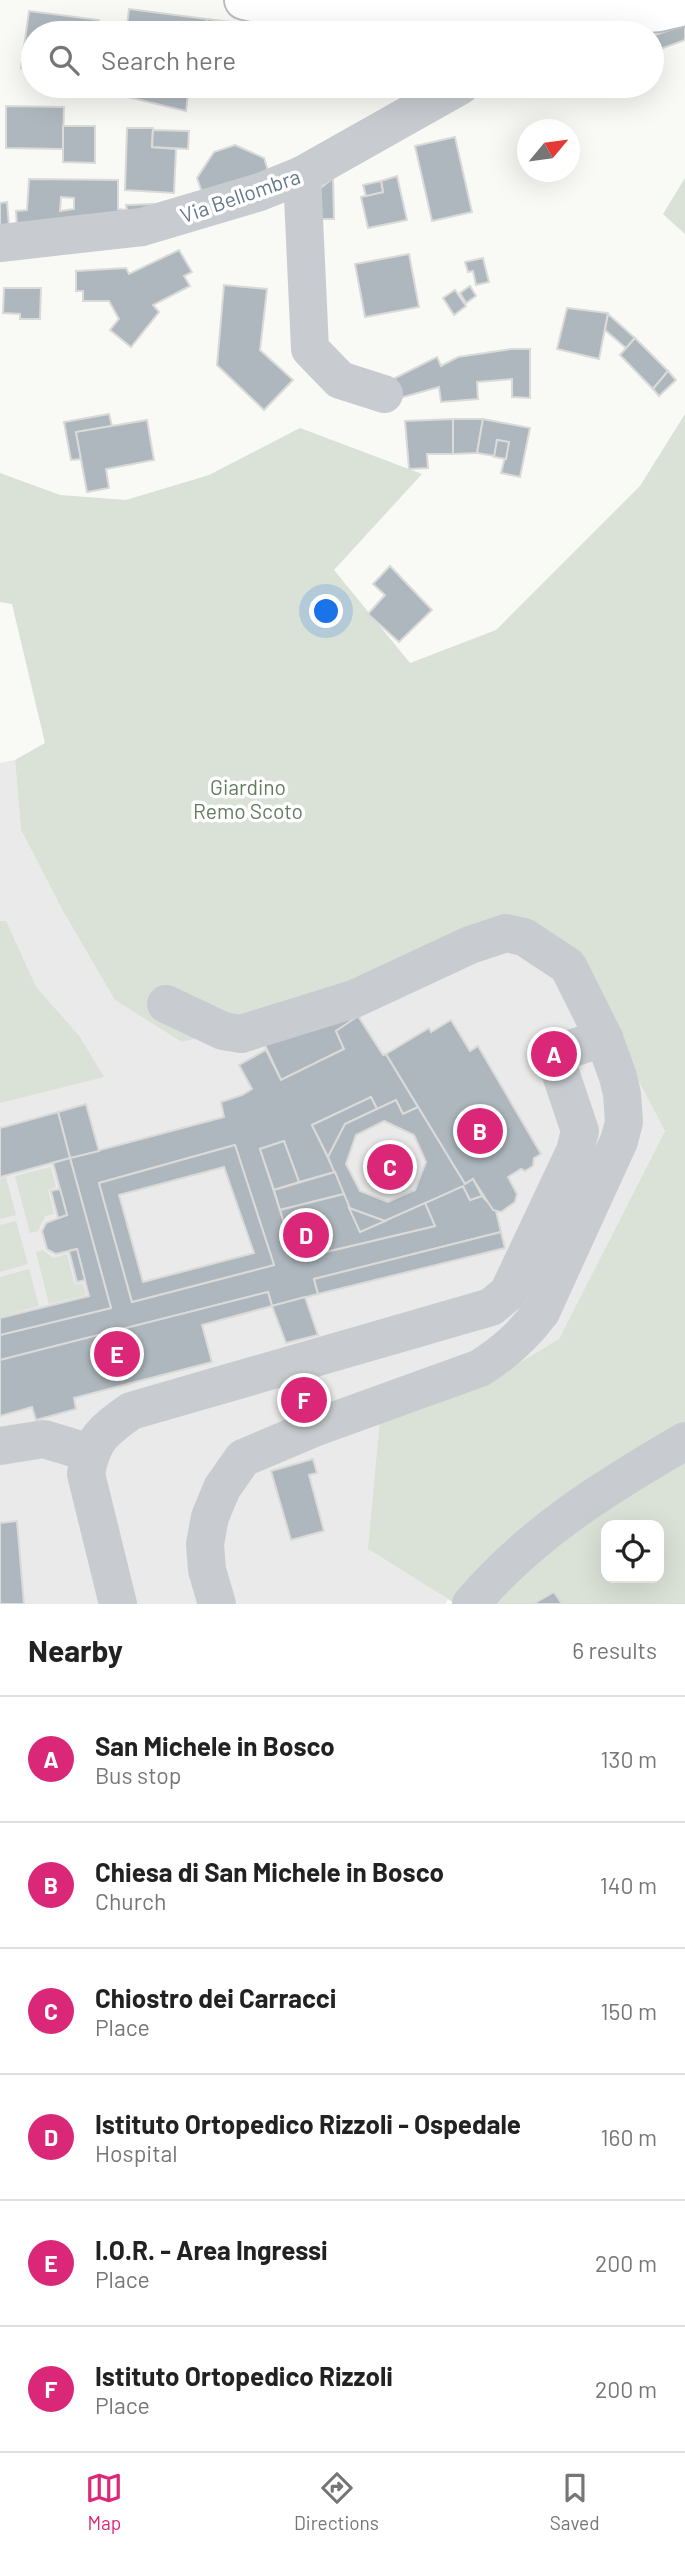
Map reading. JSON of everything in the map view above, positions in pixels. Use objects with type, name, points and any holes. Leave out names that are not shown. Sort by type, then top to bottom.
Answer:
[{"type":"main road","points":[[244,0],[306,14],[458,21]]},
{"type":"main road","points":[[600,21],[685,6]]},
{"type":"street","name":"Via Bellombra","points":[[0,243],[142,227],[216,207],[302,175],[439,98]]},
{"type":"street","points":[[302,175],[310,349],[340,380],[384,394]]},
{"type":"street","points":[[166,1004],[223,1031],[241,1034],[354,999],[470,945],[506,933],[524,937],[568,966],[604,1038],[618,1077],[624,1122],[619,1141],[541,1312],[524,1335],[480,1368],[314,1428],[243,1458],[222,1488],[210,1517],[205,1544],[207,1570],[217,1604]]},
{"type":"street","points":[[118,1604],[86,1474],[90,1452],[105,1429],[131,1411],[491,1307],[508,1293],[575,1151],[580,1130],[554,1054],[604,1038]]},
{"type":"street","points":[[0,1446],[44,1439],[90,1452]]},
{"type":"street","points":[[471,1604],[495,1576],[531,1542],[569,1512],[611,1483],[685,1441]]},
{"type":"shaded area","points":[[15,760],[21,830],[63,911],[115,999],[511,921],[569,950],[665,1131],[559,1339],[484,1384],[368,1549],[448,1599],[445,1604],[0,1604],[0,763]]},
{"type":"green space","points":[[685,178],[685,234],[663,214]]},
{"type":"green space","name":"Giardino Remo Scoto","points":[[685,414],[685,1604],[456,1604],[368,1549],[380,1420],[484,1384],[559,1339],[665,1131],[569,950],[511,921],[219,1032],[182,1042],[115,1000],[63,911],[21,830],[15,760],[45,743],[12,604],[0,602],[0,473],[60,495],[126,500],[209,475],[300,428],[422,474],[334,570],[410,663],[496,630],[640,486]]},
{"type":"green space","points":[[0,921],[6,921],[36,987],[80,1037],[104,1077],[0,1103]]},
{"type":"green space","points":[[51,1167],[56,1187],[48,1190],[54,1214],[45,1216],[38,1231],[30,1233],[15,1176]]},
{"type":"green space","points":[[6,1177],[16,1215],[0,1219],[0,1179]]},
{"type":"green space","points":[[16,1221],[28,1264],[0,1272],[0,1225]]},
{"type":"green space","points":[[43,1250],[53,1258],[67,1254],[75,1285],[83,1283],[86,1295],[49,1304],[36,1252]]},
{"type":"green space","points":[[29,1269],[39,1306],[0,1317],[0,1277]]},
{"type":"building","points":[[129,9],[207,19],[207,21],[128,21]]},
{"type":"building","points":[[29,11],[99,20],[99,21],[28,21]]},
{"type":"building","points":[[685,25],[685,40],[664,48],[664,32]]},
{"type":"building","points":[[132,98],[188,98],[186,111]]},
{"type":"building","points":[[6,106],[64,107],[63,149],[6,148]]},
{"type":"building","points":[[63,126],[95,126],[95,163],[63,162]]},
{"type":"building","points":[[127,128],[153,128],[152,147],[176,149],[174,193],[125,190]]},
{"type":"building","points":[[153,130],[189,131],[188,149],[152,147]]},
{"type":"building","points":[[455,137],[472,212],[432,221],[415,146]]},
{"type":"building","points":[[235,145],[264,158],[272,183],[206,204],[197,178],[214,152]]},
{"type":"building","points":[[397,176],[407,220],[368,228],[361,197],[383,192],[381,181]]},
{"type":"building","points":[[333,178],[334,219],[317,219],[316,192]]},
{"type":"building","points":[[29,179],[118,180],[118,209],[127,210],[126,205],[153,204],[153,216],[17,228],[16,211],[27,210]],"holes":[[[61,197],[74,198],[74,209],[60,211]]]},
{"type":"building","points":[[381,181],[383,192],[366,196],[363,185]]},
{"type":"building","points":[[7,202],[9,226],[0,227],[0,203]]},
{"type":"building","points":[[179,250],[192,272],[184,276],[190,286],[153,305],[159,312],[131,347],[110,330],[119,319],[109,301],[83,301],[83,291],[76,291],[76,271],[126,268],[129,274]]},
{"type":"building","points":[[409,254],[419,307],[365,317],[355,264]]},
{"type":"building","points":[[483,258],[489,282],[476,285],[473,271],[468,272],[465,262]]},
{"type":"building","points":[[224,285],[267,289],[260,350],[293,380],[264,410],[217,365]]},
{"type":"building","points":[[470,286],[476,296],[466,303],[460,293]]},
{"type":"building","points":[[4,288],[41,288],[40,319],[20,319],[20,314],[3,313]]},
{"type":"building","points":[[455,290],[466,306],[454,315],[443,298]]},
{"type":"building","points":[[567,308],[608,313],[599,359],[557,349]]},
{"type":"building","points":[[608,314],[635,338],[626,348],[605,330]]},
{"type":"building","points":[[635,338],[668,371],[653,389],[620,355]]},
{"type":"building","points":[[530,349],[530,398],[512,397],[512,379],[477,382],[478,399],[441,402],[439,387],[396,399],[391,380],[437,357],[441,366],[458,357]]},
{"type":"building","points":[[668,371],[676,380],[659,396],[653,389]]},
{"type":"building","points":[[109,414],[112,426],[76,432],[81,459],[71,460],[64,422]]},
{"type":"building","points":[[453,419],[483,419],[477,453],[453,454]]},
{"type":"building","points":[[453,419],[453,454],[427,454],[428,468],[409,469],[405,421]]},
{"type":"building","points":[[483,419],[530,428],[520,477],[501,473],[509,442],[497,440],[495,456],[477,453]]},
{"type":"building","points":[[147,420],[154,460],[106,469],[109,488],[87,492],[76,432]]},
{"type":"building","points":[[497,440],[509,442],[506,459],[494,457]]},
{"type":"building","points":[[390,566],[432,610],[399,642],[368,614],[385,595],[373,584]]},
{"type":"building","points":[[347,1015],[352,1021],[336,1031],[344,1049],[281,1080],[265,1045]]},
{"type":"building","points":[[358,1016],[383,1055],[386,1054],[418,1107],[403,1114],[396,1100],[377,1109],[371,1097],[312,1125],[335,1172],[299,1182],[284,1141],[260,1149],[296,1259],[435,1226],[425,1203],[463,1186],[470,1200],[482,1196],[496,1211],[501,1232],[314,1279],[318,1294],[272,1306],[268,1292],[0,1360],[0,1335],[111,1308],[70,1158],[224,1117],[221,1102],[252,1089],[239,1065],[266,1050],[281,1080],[344,1049],[336,1031]],"holes":[[[235,1145],[274,1265],[132,1302],[99,1183]]]},
{"type":"building","points":[[451,1020],[470,1051],[478,1046],[541,1154],[534,1158],[533,1166],[508,1177],[517,1194],[515,1202],[501,1212],[493,1210],[473,1179],[465,1184],[386,1054],[429,1028],[431,1032]]},
{"type":"building","points":[[371,1097],[377,1109],[345,1124],[328,1157],[312,1125]]},
{"type":"building","points":[[396,1100],[403,1114],[418,1107],[465,1184],[473,1179],[482,1196],[470,1200],[463,1186],[385,1221],[349,1208],[328,1157],[345,1124]],"holes":[[[384,1121],[414,1135],[426,1162],[415,1190],[388,1202],[360,1191],[346,1164],[356,1135]]]},
{"type":"building","points":[[86,1104],[99,1151],[70,1158],[58,1112]]},
{"type":"building","points":[[58,1112],[70,1158],[0,1177],[0,1128]]},
{"type":"building","points":[[284,1141],[299,1182],[274,1190],[260,1149]]},
{"type":"building","points":[[235,1145],[274,1265],[132,1302],[99,1183]],"holes":[[[224,1167],[254,1253],[143,1282],[119,1195]]]},
{"type":"building","points":[[70,1158],[111,1308],[0,1335],[0,1318],[89,1296],[77,1249],[56,1254],[47,1249],[42,1231],[46,1223],[67,1215],[53,1163]]},
{"type":"building","points":[[335,1172],[344,1194],[280,1210],[274,1190]]},
{"type":"building","points":[[60,1189],[67,1215],[58,1218],[51,1191]]},
{"type":"building","points":[[344,1194],[360,1232],[425,1203],[435,1226],[296,1259],[280,1210]]},
{"type":"building","points":[[349,1208],[385,1221],[360,1232]]},
{"type":"building","points":[[501,1232],[505,1248],[318,1294],[314,1279]]},
{"type":"building","points":[[77,1249],[85,1280],[77,1282],[69,1251]]},
{"type":"building","points":[[268,1292],[272,1306],[202,1325],[212,1362],[74,1398],[76,1409],[36,1420],[32,1407],[0,1416],[0,1360]]},
{"type":"building","points":[[305,1297],[318,1335],[286,1343],[272,1306]]},
{"type":"building","points":[[317,1391],[321,1404],[290,1410],[287,1397]]},
{"type":"building","points":[[313,1459],[317,1473],[309,1475],[324,1531],[291,1540],[271,1471]]},
{"type":"building","points":[[17,1521],[24,1604],[0,1604],[0,1523]]},
{"type":"building","points":[[554,1592],[562,1604],[533,1604]]},
{"type":"place","name":"San Michele in Bosco","points":[[554,1054]]},
{"type":"place","name":"Chiesa di San Michele in Bosco","points":[[480,1131]]},
{"type":"place","name":"Chiostro dei Carracci","points":[[390,1167]]},
{"type":"place","name":"Istituto Ortopedico Rizzoli - Ospedale","points":[[306,1235]]},
{"type":"place","name":"I.O.R. - Area Ingressi","points":[[117,1354]]},
{"type":"place","name":"Istituto Ortopedico Rizzoli","points":[[304,1400]]}]
